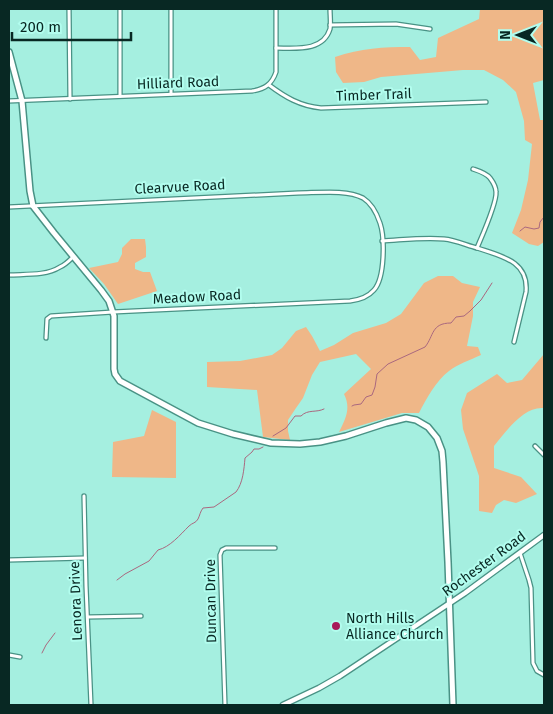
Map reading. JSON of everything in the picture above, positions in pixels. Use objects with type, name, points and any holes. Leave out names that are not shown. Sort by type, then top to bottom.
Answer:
[{"type":"main road","points":[[9,52],[22,101],[33,206],[105,295],[113,312],[113,362],[115,374],[120,381],[132,389],[208,427],[271,443],[320,442],[401,419],[416,420],[428,427],[437,438],[443,456],[453,705]]},
{"type":"street","points":[[69,9],[70,98]]},
{"type":"street","points":[[120,9],[120,96]]},
{"type":"street","points":[[171,9],[171,94]]},
{"type":"street","points":[[269,85],[276,72],[276,9]]},
{"type":"street","points":[[276,48],[305,48],[319,43],[330,29],[330,9]]},
{"type":"street","points":[[330,25],[396,24],[430,29]]},
{"type":"street","name":"Hilliard Road","points":[[9,101],[252,91],[269,85]]},
{"type":"street","name":"Timber Trail","points":[[269,85],[294,102],[321,108],[486,102]]},
{"type":"street","points":[[473,168],[490,178],[496,192],[494,204],[477,248]]},
{"type":"street","name":"Clearvue Road","points":[[9,207],[298,193],[352,194],[366,200],[372,207],[380,222],[382,241]]},
{"type":"street","points":[[382,241],[443,239],[477,248],[514,262],[524,273],[526,279],[526,292],[514,342]]},
{"type":"street","name":"Meadow Road","points":[[46,338],[47,319],[51,316],[356,300],[367,296],[375,289],[380,279],[383,261],[382,241]]},
{"type":"street","points":[[9,274],[38,274],[54,270],[73,257]]},
{"type":"street","points":[[535,446],[544,455]]},
{"type":"street","name":"Lenora Drive","points":[[84,496],[91,705]]},
{"type":"street","name":"Rochester Road","points":[[283,705],[325,685],[450,602],[544,535]]},
{"type":"street","name":"Duncan Drive","points":[[225,705],[220,555],[222,550],[226,548],[275,548]]},
{"type":"street","points":[[519,553],[531,588],[533,663],[537,672],[544,675]]},
{"type":"street","points":[[9,560],[85,558]]},
{"type":"street","points":[[88,617],[141,616]]},
{"type":"street","points":[[9,655],[20,657]]},
{"type":"shaded area","points":[[480,9],[544,9],[544,80],[533,83],[540,120],[544,120],[544,242],[538,246],[529,244],[512,233],[521,210],[528,180],[532,144],[525,140],[524,121],[516,92],[503,80],[484,70],[463,70],[381,77],[364,82],[343,83],[336,72],[335,57],[363,50],[410,47],[420,60],[436,57],[438,38],[479,19]]},
{"type":"shaded area","points":[[131,239],[145,239],[146,257],[135,263],[135,269],[150,272],[157,291],[118,304],[104,284],[89,268],[118,262],[122,254],[122,248]]},
{"type":"shaded area","points":[[438,276],[453,276],[462,283],[480,287],[473,302],[473,316],[467,346],[478,347],[481,355],[456,366],[444,375],[419,413],[402,413],[339,432],[347,413],[344,394],[371,369],[356,354],[320,362],[312,375],[303,398],[288,420],[290,440],[263,437],[257,390],[207,387],[207,362],[240,361],[272,355],[282,348],[296,331],[306,327],[320,351],[353,333],[386,323],[401,314],[424,283]]},
{"type":"shaded area","points":[[544,354],[544,408],[536,408],[522,415],[494,446],[494,468],[521,477],[537,494],[516,503],[504,500],[496,505],[492,513],[479,511],[479,476],[463,429],[461,410],[467,393],[497,374],[507,383],[522,380]]},
{"type":"shaded area","points":[[152,410],[176,422],[176,478],[112,477],[113,442],[144,436]]},
{"type":"waterway","points":[[520,231],[525,227],[539,228],[540,222],[544,217]]},
{"type":"waterway","points":[[352,406],[361,404],[366,397],[372,395],[377,374],[388,364],[425,347],[436,328],[440,325],[451,323],[456,317],[464,316],[481,300],[492,283]]},
{"type":"waterway","points":[[273,436],[286,428],[295,416],[324,409]]},
{"type":"waterway","points":[[117,580],[149,561],[158,550],[175,540],[197,520],[203,508],[214,507],[236,492],[242,480],[245,458],[254,449],[263,447]]},
{"type":"waterway","points":[[42,653],[55,633]]},
{"type":"place","name":"North Hills Alliance Church","points":[[336,626]]}]
